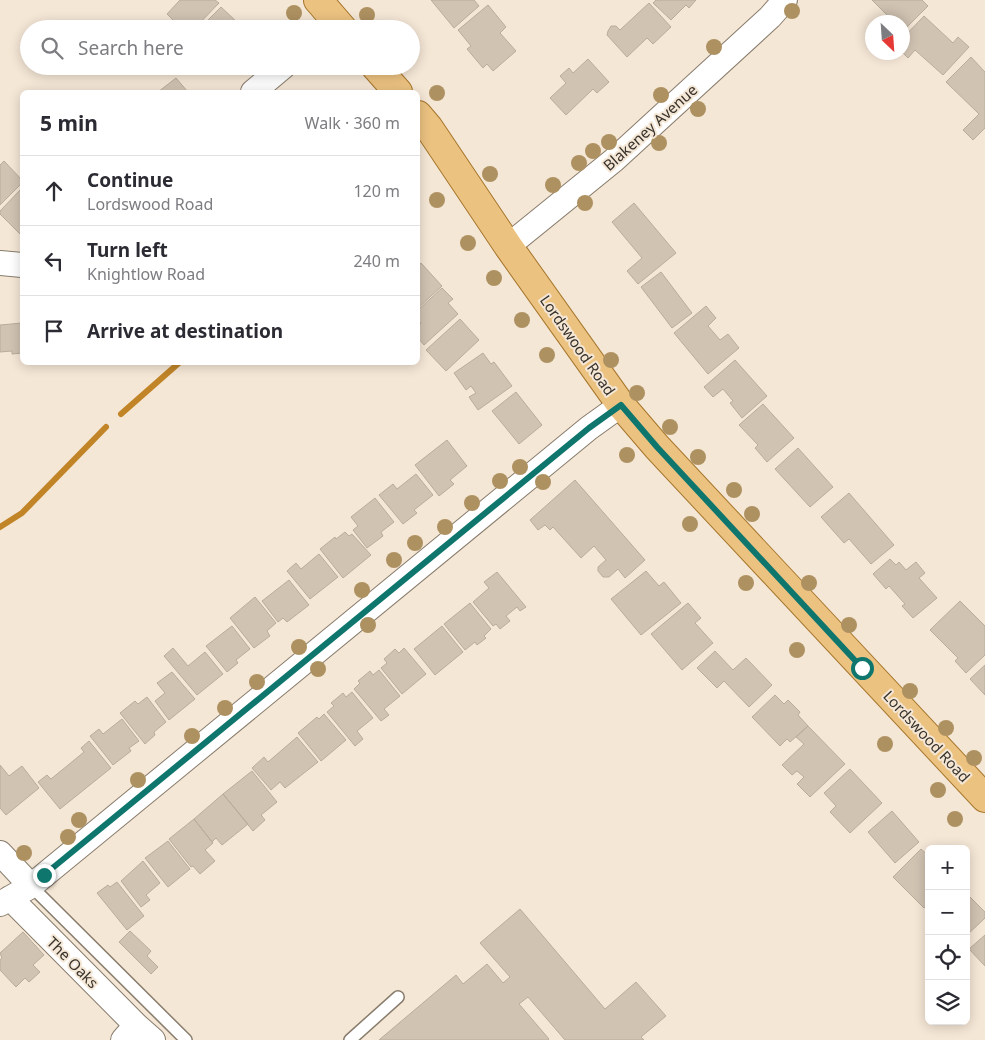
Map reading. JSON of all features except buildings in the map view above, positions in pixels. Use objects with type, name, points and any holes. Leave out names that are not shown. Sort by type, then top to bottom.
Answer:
[{"type":"main road","points":[[318,0],[331,20]]},
{"type":"main road","points":[[383,75],[396,90]]},
{"type":"main road","name":"Lordswood Road","points":[[420,117],[508,246],[621,405],[657,447],[985,798]]},
{"type":"street","name":"Blakeney Avenue","points":[[508,246],[614,160],[770,17],[785,0]]},
{"type":"street","points":[[255,90],[273,75]]},
{"type":"street","points":[[0,263],[20,265]]},
{"type":"street","points":[[5,901],[32,886],[589,428],[621,405]]},
{"type":"street","points":[[0,853],[32,886]]},
{"type":"street","name":"The Oaks","points":[[5,901],[137,1035]]},
{"type":"lane","points":[[32,886],[186,1040]]},
{"type":"lane","points":[[350,1040],[398,997]]},
{"type":"waterway","points":[[121,414],[177,365]]},
{"type":"waterway","points":[[0,527],[22,513],[106,427]]},
{"type":"route","points":[[44,875],[589,428],[621,405],[657,447],[862,668]]}]
